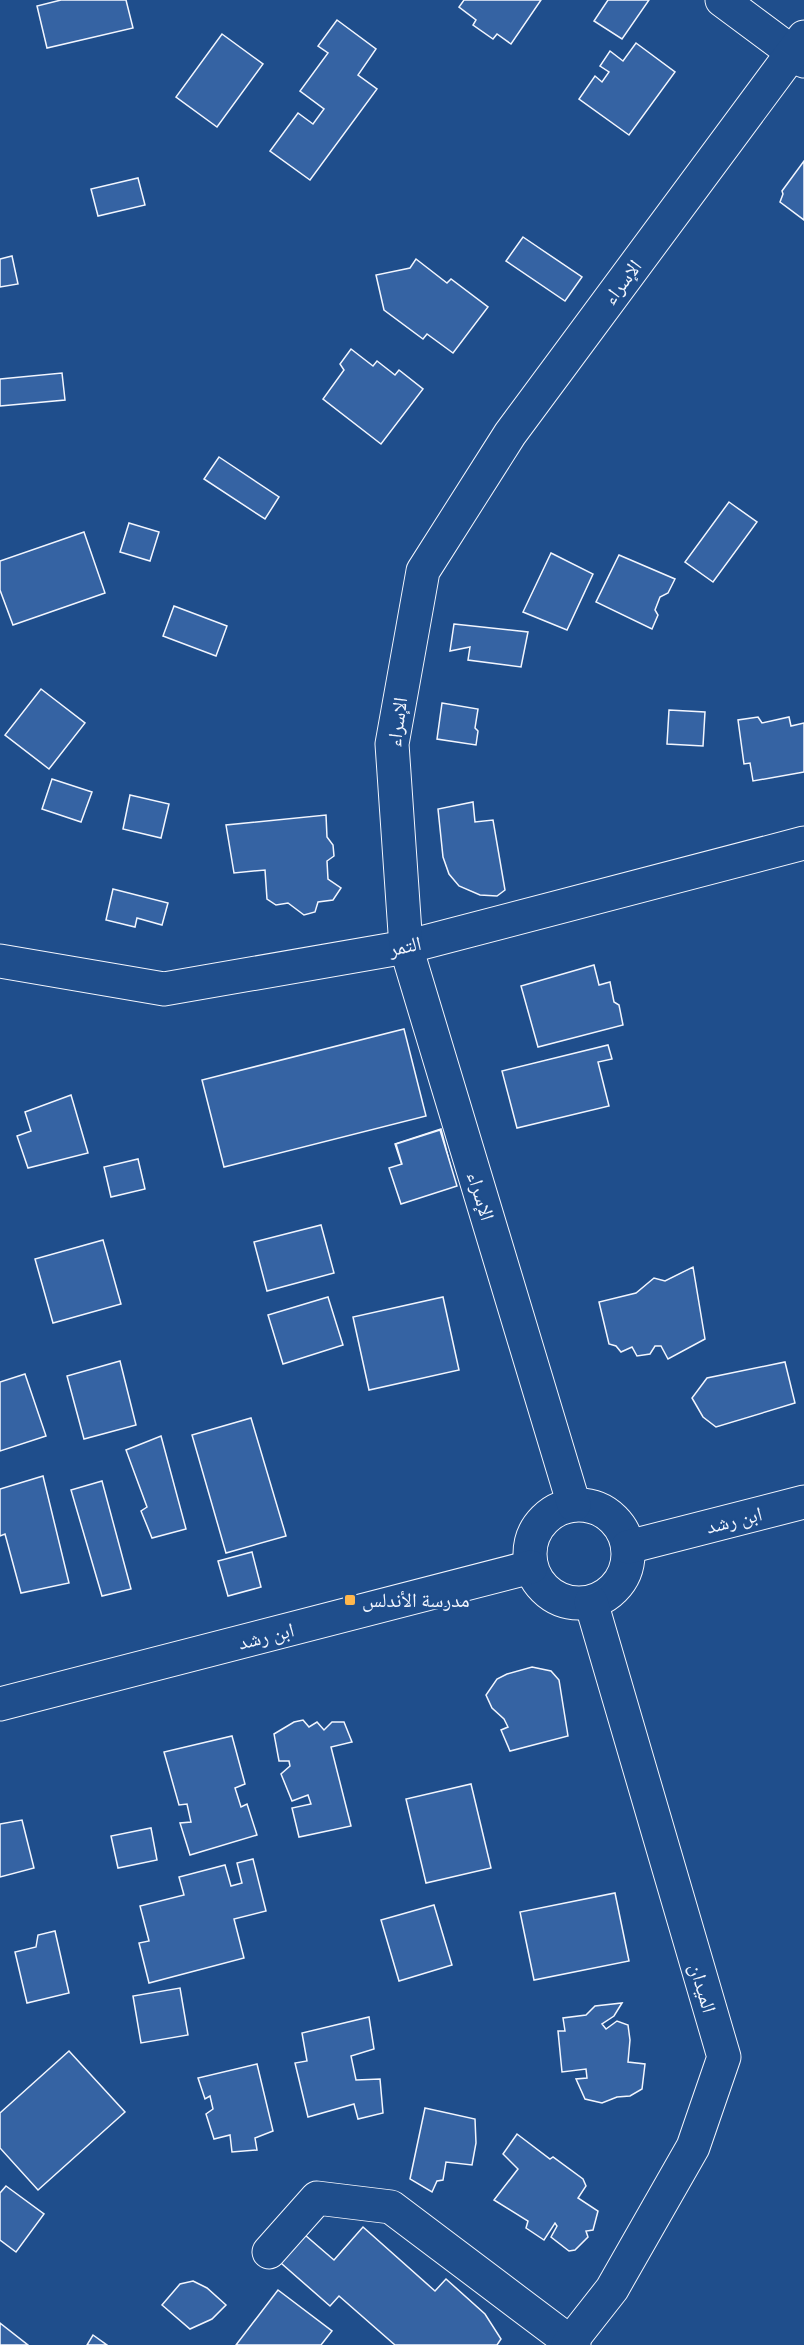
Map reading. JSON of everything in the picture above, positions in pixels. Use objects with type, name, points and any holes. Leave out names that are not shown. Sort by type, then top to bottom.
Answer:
[{"type":"street","points":[[722,0],[800,50]]},
{"type":"street","name":"الإسراء","points":[[574,1505],[406,947],[392,744],[423,571],[510,434],[800,50]]},
{"type":"street","name":"التمر","points":[[0,961],[164,989],[406,947],[804,843]]},
{"type":"street","name":"ابن رشد","points":[[628,1547],[804,1502]]},
{"type":"street","points":[[574,1505],[589,1506],[603,1511],[615,1520],[628,1547],[628,1562],[620,1581],[605,1597],[576,1604],[561,1600],[543,1587],[531,1567],[529,1550],[534,1534],[543,1520],[557,1509],[574,1505]]},
{"type":"street","name":"ابن رشد","points":[[0,1704],[531,1567]]},
{"type":"street","name":"الميدان","points":[[571,2344],[612,2289],[693,2147],[724,2057],[591,1602]]},
{"type":"street","points":[[269,2252],[317,2198],[391,2207],[571,2344]]},
{"type":"building","points":[[61,0],[126,0],[133,28],[47,48],[37,6]]},
{"type":"building","points":[[464,0],[541,0],[511,44],[497,34],[493,39],[473,25],[476,20],[459,7]]},
{"type":"building","points":[[608,0],[649,0],[622,39],[594,21]]},
{"type":"building","points":[[337,20],[376,49],[358,75],[377,89],[310,180],[270,151],[298,113],[313,124],[324,109],[300,91],[328,53],[318,46]]},
{"type":"building","points":[[222,34],[263,64],[217,127],[176,97]]},
{"type":"building","points":[[636,43],[675,72],[629,135],[579,99],[595,76],[602,82],[609,72],[600,66],[610,51],[623,61]]},
{"type":"building","points":[[804,161],[804,220],[780,202],[782,191]]},
{"type":"building","points":[[138,178],[145,205],[98,216],[91,189]]},
{"type":"building","points":[[523,237],[582,277],[565,301],[506,261]]},
{"type":"building","points":[[12,256],[18,284],[0,287],[0,259]]},
{"type":"building","points":[[416,259],[447,283],[451,279],[488,307],[453,353],[427,334],[423,339],[384,310],[376,275],[410,268]]},
{"type":"building","points":[[351,349],[373,366],[377,361],[395,375],[399,370],[423,389],[381,444],[323,399],[344,370],[340,364]]},
{"type":"building","points":[[62,373],[65,400],[0,406],[0,379]]},
{"type":"building","points":[[219,457],[279,497],[265,519],[204,479]]},
{"type":"building","points":[[729,502],[757,522],[713,582],[685,562]]},
{"type":"building","points":[[129,523],[159,532],[150,561],[120,552]]},
{"type":"building","points":[[84,532],[105,593],[13,625],[0,590],[0,561]]},
{"type":"building","points":[[551,553],[593,574],[567,630],[523,612]]},
{"type":"building","points":[[619,555],[675,579],[668,593],[660,597],[655,610],[658,615],[652,629],[596,602]]},
{"type":"building","points":[[174,606],[227,626],[216,656],[163,636]]},
{"type":"building","points":[[454,624],[528,632],[521,667],[468,660],[470,647],[450,651]]},
{"type":"building","points":[[41,689],[85,723],[49,769],[5,735]]},
{"type":"building","points":[[442,703],[478,709],[475,728],[478,731],[476,745],[437,739]]},
{"type":"building","points":[[669,710],[705,712],[703,746],[667,744]]},
{"type":"building","points":[[758,717],[762,723],[789,717],[791,726],[804,723],[804,772],[753,781],[750,763],[744,764],[738,720]]},
{"type":"building","points":[[52,779],[92,792],[81,822],[42,809]]},
{"type":"building","points":[[130,795],[169,804],[161,838],[123,829]]},
{"type":"building","points":[[473,802],[475,822],[493,820],[505,890],[497,896],[480,895],[459,886],[449,874],[443,857],[438,809]]},
{"type":"building","points":[[326,815],[327,837],[333,845],[334,856],[327,861],[328,879],[341,888],[333,900],[318,902],[315,912],[304,915],[288,903],[276,905],[267,899],[265,870],[234,873],[226,825]]},
{"type":"building","points":[[113,889],[168,903],[162,925],[137,918],[135,927],[106,920]]},
{"type":"building","points":[[594,965],[599,985],[610,982],[614,1002],[619,1005],[623,1025],[538,1047],[521,986]]},
{"type":"building","points":[[404,1029],[426,1116],[224,1167],[202,1080]]},
{"type":"building","points":[[608,1045],[612,1059],[598,1062],[609,1106],[517,1128],[502,1071]]},
{"type":"building","points":[[71,1095],[88,1153],[28,1168],[17,1136],[31,1131],[25,1112]]},
{"type":"building","points":[[441,1129],[455,1184],[404,1200],[391,1170],[402,1165],[395,1144]]},
{"type":"building","points":[[440,1130],[457,1186],[401,1204],[389,1168],[402,1164],[396,1144]]},
{"type":"building","points":[[138,1159],[145,1189],[111,1197],[104,1167]]},
{"type":"building","points":[[321,1225],[334,1273],[267,1291],[254,1242]]},
{"type":"building","points":[[103,1240],[121,1304],[53,1323],[35,1259]]},
{"type":"building","points":[[693,1267],[705,1339],[668,1359],[661,1346],[655,1346],[650,1354],[637,1356],[632,1347],[621,1352],[616,1346],[609,1344],[599,1302],[636,1293],[654,1278],[665,1281]]},
{"type":"building","points":[[328,1297],[343,1345],[283,1364],[268,1315]]},
{"type":"building","points":[[443,1297],[459,1370],[369,1390],[353,1317]]},
{"type":"building","points":[[120,1361],[136,1425],[84,1439],[67,1376]]},
{"type":"building","points":[[785,1362],[795,1403],[716,1427],[703,1417],[692,1398],[707,1378]]},
{"type":"building","points":[[25,1374],[46,1436],[0,1451],[0,1382]]},
{"type":"building","points":[[251,1418],[286,1536],[226,1553],[192,1435]]},
{"type":"building","points":[[161,1436],[186,1529],[152,1538],[141,1511],[147,1507],[126,1450]]},
{"type":"building","points":[[43,1476],[69,1583],[21,1593],[5,1534],[0,1536],[0,1489]]},
{"type":"building","points":[[102,1481],[131,1589],[102,1596],[71,1490]]},
{"type":"building","points":[[252,1552],[261,1587],[228,1596],[218,1561]]},
{"type":"building","points":[[532,1667],[551,1671],[559,1680],[568,1736],[510,1751],[501,1730],[508,1727],[504,1719],[492,1708],[486,1695],[497,1679]]},
{"type":"building","points":[[303,1720],[309,1727],[317,1722],[324,1730],[332,1722],[344,1722],[352,1742],[331,1747],[351,1826],[299,1837],[292,1808],[311,1804],[308,1795],[292,1801],[281,1774],[290,1766],[289,1761],[279,1761],[274,1734],[294,1722]]},
{"type":"building","points":[[232,1736],[245,1784],[235,1788],[241,1807],[247,1804],[257,1835],[190,1855],[180,1823],[191,1822],[187,1804],[179,1805],[164,1752]]},
{"type":"building","points":[[471,1784],[491,1868],[426,1883],[406,1799]]},
{"type":"building","points":[[22,1820],[34,1868],[0,1877],[0,1824]]},
{"type":"building","points":[[151,1828],[157,1860],[118,1868],[111,1836]]},
{"type":"building","points":[[253,1859],[266,1911],[234,1919],[244,1958],[149,1983],[139,1943],[149,1941],[140,1906],[184,1895],[179,1877],[225,1865],[231,1886],[242,1883],[237,1863]]},
{"type":"building","points":[[615,1893],[629,1961],[534,1980],[520,1912]]},
{"type":"building","points":[[434,1905],[452,1965],[399,1981],[381,1920]]},
{"type":"building","points":[[55,1931],[69,1993],[27,2003],[15,1952],[36,1947],[38,1935]]},
{"type":"building","points":[[180,1988],[188,2035],[141,2043],[133,1996]]},
{"type":"building","points":[[622,2003],[614,2016],[602,2024],[606,2029],[617,2021],[628,2025],[630,2040],[628,2062],[645,2064],[642,2089],[630,2096],[617,2097],[602,2103],[585,2099],[576,2079],[587,2078],[586,2069],[562,2072],[558,2031],[565,2031],[563,2018],[586,2015],[595,2006]]},
{"type":"building","points":[[369,2017],[374,2049],[351,2056],[356,2080],[380,2079],[383,2113],[358,2119],[354,2104],[308,2117],[295,2063],[307,2061],[302,2033]]},
{"type":"building","points":[[69,2051],[125,2112],[38,2190],[0,2148],[0,2113]]},
{"type":"building","points":[[257,2064],[273,2131],[255,2138],[257,2150],[232,2152],[230,2135],[214,2139],[206,2114],[213,2109],[210,2096],[205,2099],[198,2078]]},
{"type":"building","points":[[425,2108],[475,2119],[476,2143],[472,2165],[446,2162],[443,2180],[437,2181],[432,2192],[410,2179]]},
{"type":"building","points":[[517,2134],[550,2159],[553,2157],[583,2179],[586,2186],[578,2198],[598,2211],[593,2230],[586,2231],[588,2237],[575,2250],[569,2251],[551,2237],[557,2226],[555,2223],[544,2240],[526,2228],[528,2221],[494,2200],[518,2169],[503,2154]]},
{"type":"building","points":[[6,2186],[44,2214],[16,2252],[0,2240],[0,2193]]},
{"type":"building","points":[[363,2227],[435,2291],[446,2279],[485,2314],[501,2339],[497,2345],[395,2345],[339,2296],[330,2306],[274,2257],[298,2229],[334,2260]]},
{"type":"building","points":[[193,2281],[207,2288],[226,2305],[212,2319],[190,2329],[162,2305],[180,2284]]},
{"type":"building","points":[[278,2290],[332,2331],[321,2345],[236,2345]]},
{"type":"building","points":[[0,2323],[28,2345],[0,2345]]},
{"type":"building","points":[[93,2335],[107,2345],[87,2345]]},
{"type":"place","name":"مدرسة الأندلس","points":[[350,1600]]}]
